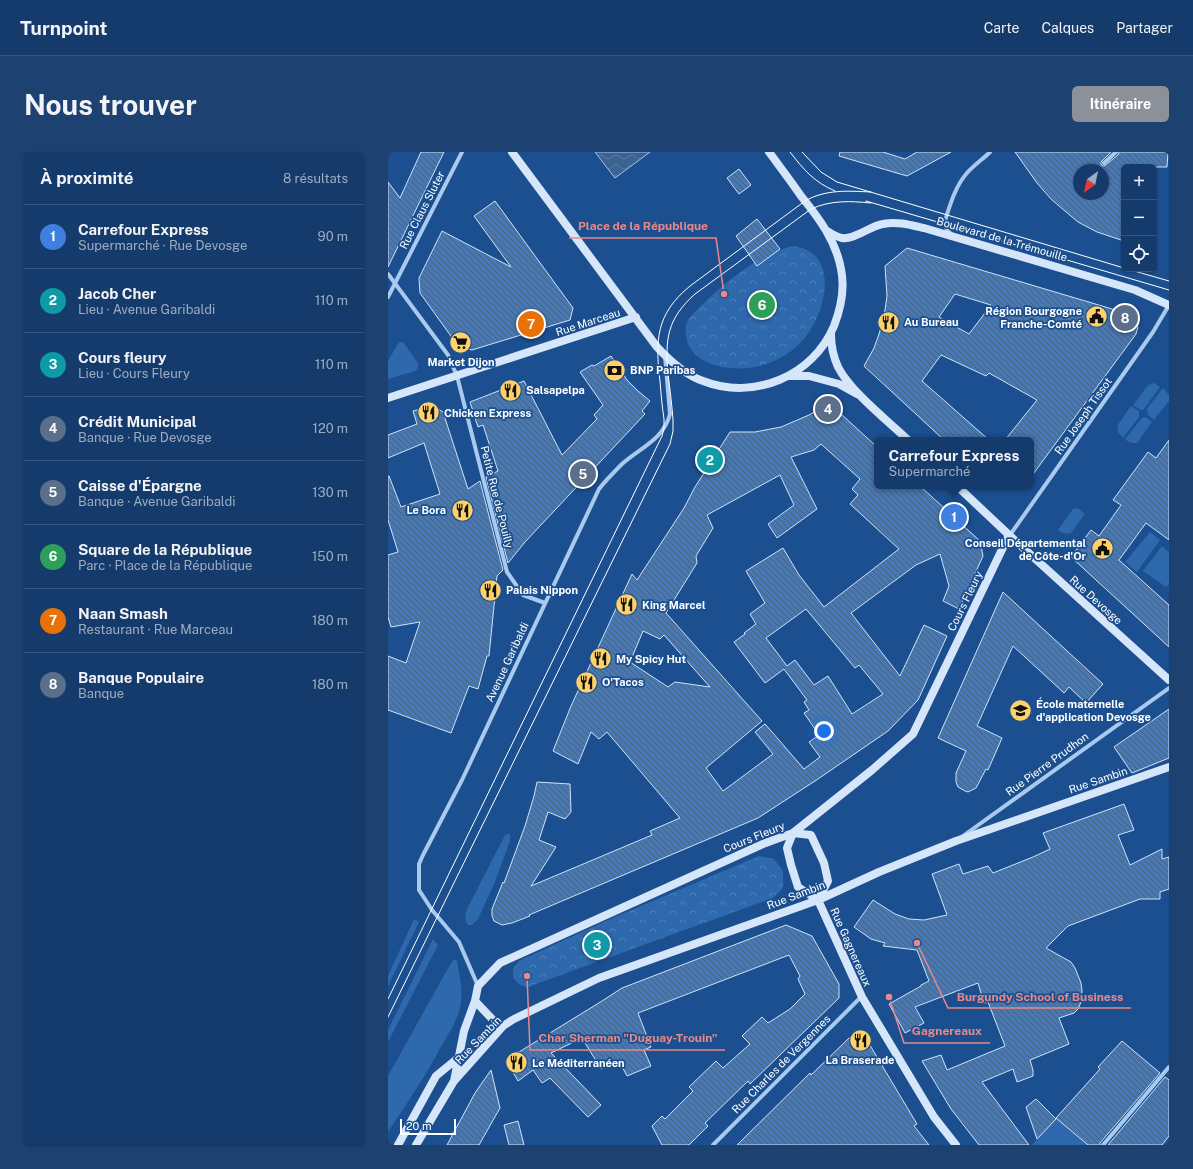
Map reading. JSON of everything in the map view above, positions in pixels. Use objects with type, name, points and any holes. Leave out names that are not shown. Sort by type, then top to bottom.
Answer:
[{"type":"main road","points":[[512,152],[665,356],[687,373],[702,381],[721,387],[736,388],[757,387],[772,383],[789,376],[808,362],[820,349],[830,334],[839,314],[842,293],[842,277],[838,255],[827,231],[769,152]]},
{"type":"main road","name":"Boulevard de la Trémouille","points":[[827,231],[842,238],[847,238],[884,223],[898,223],[924,228],[1135,290],[1169,305]]},
{"type":"main road","name":"Rue Marceau","points":[[388,398],[636,317]]},
{"type":"main road","points":[[830,334],[832,350],[844,377],[860,396],[905,437]]},
{"type":"main road","points":[[789,376],[809,376],[839,384],[860,396]]},
{"type":"main road","name":"Rue Devosge","points":[[960,489],[1169,680]]},
{"type":"main road","name":"Cours Fleury","points":[[478,986],[500,963],[763,844],[794,833],[872,770],[913,734],[1010,536]]},
{"type":"main road","name":"Rue Sambin","points":[[454,1081],[503,1026],[514,1019],[599,978],[818,900],[879,872],[956,841],[1169,767]]},
{"type":"main road","name":"Rue Gagnereaux","points":[[818,900],[828,881],[824,863],[810,835],[794,833],[787,848],[798,887],[818,900],[862,997],[934,1117],[956,1145]]},
{"type":"main road","points":[[416,1145],[454,1081],[464,1031],[475,1001],[478,986]]},
{"type":"main road","points":[[475,1001],[495,1022],[503,1026]]},
{"type":"main road","points":[[398,1145],[436,1076],[458,1058]]},
{"type":"street","name":"Rue Claus Sluter","points":[[388,297],[462,152]]},
{"type":"street","points":[[953,236],[944,224],[952,200],[962,179],[990,152]]},
{"type":"street","points":[[1104,163],[1116,152]]},
{"type":"street","name":"Petite Rue de Pouilly","points":[[388,274],[448,355],[457,376],[507,572],[523,595],[545,603]]},
{"type":"street","name":"Rue Joseph Tissot","points":[[1010,536],[1153,332],[1169,305]]},
{"type":"street","name":"Avenue Garibaldi","points":[[478,986],[459,942],[429,906],[418,890],[419,864],[462,780],[599,489],[623,463],[661,433],[668,421],[670,414],[665,356]]},
{"type":"street","name":"Rue Pierre Prudhon","points":[[956,841],[1169,688]]},
{"type":"street","name":"Rue Charles de Vergennes","points":[[713,1145],[862,997]]},
{"type":"street","points":[[1103,1145],[1169,1067]]},
{"type":"green space","points":[[794,246],[809,251],[818,260],[824,272],[825,286],[823,301],[811,329],[803,340],[788,353],[770,363],[750,368],[722,367],[701,359],[696,355],[688,343],[686,333],[687,322],[693,314],[722,287],[745,269],[770,254]]},
{"type":"green space","points":[[399,342],[403,342],[418,363],[418,368],[415,371],[388,379],[388,361]]},
{"type":"green space","points":[[1154,383],[1160,387],[1144,409],[1141,410],[1133,405],[1148,385]]},
{"type":"green space","points":[[1163,388],[1169,395],[1169,401],[1154,420],[1147,414],[1148,411],[1146,410]]},
{"type":"green space","points":[[1131,406],[1139,411],[1139,417],[1123,438],[1118,432],[1117,426]]},
{"type":"green space","points":[[1146,417],[1152,422],[1137,443],[1126,440],[1125,439],[1142,418]]},
{"type":"green space","points":[[1078,508],[1085,514],[1071,533],[1064,533],[1058,530],[1073,509]]},
{"type":"green space","points":[[1150,532],[1160,540],[1137,572],[1125,562]]},
{"type":"green space","points":[[1162,546],[1169,552],[1169,584],[1166,587],[1143,571]]},
{"type":"green space","points":[[510,833],[510,841],[494,884],[478,919],[472,925],[468,925],[465,917],[467,909],[505,835]]},
{"type":"green space","points":[[759,856],[774,859],[783,871],[783,888],[773,898],[528,987],[520,985],[513,978],[513,969],[519,961],[608,920]]},
{"type":"green space","points":[[414,919],[419,922],[388,986],[388,976]]},
{"type":"green space","points":[[433,939],[438,945],[388,1042],[388,1030]]},
{"type":"green space","points":[[455,959],[457,961],[462,991],[457,1017],[424,1077],[388,1132],[388,1076],[451,963]]},
{"type":"green space","points":[[1056,1118],[1088,1145],[1032,1145]]},
{"type":"water","points":[[595,152],[650,152],[615,178]]},
{"type":"building","points":[[421,152],[444,152],[388,267],[388,182],[400,198]]},
{"type":"building","points":[[840,152],[883,152],[905,159],[917,152],[951,152],[907,176],[839,156]]},
{"type":"building","points":[[1015,152],[1111,152],[1101,162],[1101,164],[1073,164],[1073,200],[1109,200],[1109,164],[1107,164],[1118,155],[1119,152],[1168,152],[1167,167],[1157,167],[1157,164],[1121,164],[1121,240],[1097,232],[1078,222],[1052,200],[1037,183]]},
{"type":"building","points":[[739,169],[751,185],[739,194],[727,178]]},
{"type":"building","points":[[495,201],[573,308],[570,320],[472,350],[458,346],[420,293],[419,278],[442,231],[511,267],[474,216]]},
{"type":"building","points":[[757,219],[780,249],[757,266],[736,236]]},
{"type":"building","points":[[907,248],[1129,314],[1136,320],[1138,327],[1136,334],[1034,473],[1034,437],[1007,437],[1037,400],[989,373],[986,376],[941,355],[922,381],[986,437],[941,437],[864,366],[874,348],[879,334],[884,317],[887,296],[885,266]],"holes":[[[955,294],[991,305],[969,334],[939,317]]]},
{"type":"building","points":[[611,356],[627,380],[650,401],[642,411],[645,414],[525,542],[508,563],[486,477],[498,471],[483,425],[478,427],[470,402],[524,381],[562,455],[597,419],[594,415],[603,405],[580,372]]},
{"type":"building","points":[[829,403],[874,444],[874,489],[923,489],[980,541],[983,556],[959,609],[943,601],[949,586],[940,554],[916,565],[851,613],[900,676],[924,625],[947,636],[918,700],[888,731],[758,818],[529,915],[530,916],[502,925],[494,921],[492,909],[503,882],[504,883],[525,826],[537,782],[570,784],[571,812],[565,819],[548,812],[539,840],[556,847],[531,886],[652,835],[650,831],[680,818],[607,732],[599,739],[591,732],[578,764],[553,751],[571,706],[632,574],[637,580],[684,508],[695,487],[730,432],[755,432],[781,427],[809,415]],"holes":[[[821,444],[860,479],[852,489],[858,495],[850,504],[899,549],[824,607],[799,575],[783,548],[746,571],[765,603],[750,614],[756,624],[734,642],[765,683],[784,669],[807,700],[804,702],[809,710],[804,713],[819,735],[809,742],[820,757],[804,769],[765,724],[755,732],[773,754],[723,791],[706,768],[762,721],[666,613],[697,563],[696,556],[713,528],[707,515],[780,475],[794,505],[768,524],[777,538],[817,509],[791,457],[814,450]],[[806,609],[855,668],[859,665],[883,694],[852,714],[828,676],[814,685],[795,660],[787,666],[766,638]],[[643,631],[660,639],[664,635],[710,687],[675,682],[668,687],[630,662]]]},
{"type":"building","points":[[433,406],[443,412],[468,489],[480,481],[503,570],[497,576],[489,656],[487,656],[478,689],[469,686],[451,733],[388,710],[388,656],[406,663],[420,622],[391,627],[388,617],[388,555],[398,552],[388,520],[388,476],[401,507],[440,494],[424,443],[388,458],[388,435],[417,424],[413,411]]},
{"type":"building","name":"Conseil Départemental de Côte-d'Or","points":[[1169,440],[1169,540],[1146,523],[1119,560],[1169,605],[1169,647],[1071,557],[1091,530],[1099,536],[1121,505],[1113,500],[1148,452],[1156,458]]},
{"type":"building","points":[[1003,592],[1103,684],[1086,703],[1069,687],[1064,693],[1013,646],[977,726],[1002,738],[988,770],[986,769],[976,788],[968,792],[958,787],[956,782],[956,773],[966,751],[938,738]]},
{"type":"building","points":[[1169,709],[1169,758],[1132,773],[1114,747]]},
{"type":"building","points":[[1124,804],[1134,830],[1118,835],[1130,865],[1162,849],[1162,859],[1169,857],[1169,889],[1160,892],[1160,899],[1140,899],[1068,926],[1046,948],[1071,962],[1081,983],[1081,1002],[1078,1009],[1074,1013],[1059,1018],[1069,1044],[1030,1060],[1033,1076],[1017,1082],[1013,1069],[982,1082],[1029,1145],[979,1145],[951,1109],[922,1061],[941,1055],[947,1070],[1005,1046],[988,1002],[984,1003],[978,983],[915,1007],[924,1023],[905,1033],[889,1004],[929,981],[917,950],[883,946],[885,943],[871,939],[854,927],[873,900],[895,914],[909,919],[924,920],[947,915],[932,874],[959,864],[963,874],[988,866],[993,873],[1050,849],[1043,833]]},
{"type":"building","points":[[786,925],[812,936],[839,984],[839,998],[750,1084],[748,1081],[705,1123],[708,1126],[689,1145],[662,1145],[652,1126],[662,1116],[665,1119],[693,1091],[689,1087],[716,1061],[723,1068],[750,1044],[742,1036],[762,1017],[768,1023],[790,1009],[805,994],[798,979],[800,976],[789,955],[638,1013],[651,1047],[644,1050],[651,1066],[627,1076],[619,1061],[601,1069],[582,1038],[551,1053],[601,1105],[588,1117],[550,1078],[542,1083],[533,1070],[518,1081],[506,1060],[622,988]]},
{"type":"building","points":[[856,1035],[864,1037],[868,1042],[917,1124],[914,1126],[929,1145],[737,1145],[810,1073],[811,1075],[849,1038]]},
{"type":"building","points":[[1122,1041],[1160,1073],[1100,1143],[1100,1145],[1088,1145],[1056,1118],[1100,1069],[1098,1067]]},
{"type":"building","points":[[491,1070],[500,1108],[479,1145],[447,1145],[475,1093]]},
{"type":"building","points":[[1165,1077],[1169,1080],[1169,1136],[1162,1145],[1108,1145]]},
{"type":"building","points":[[1036,1099],[1056,1119],[1037,1139],[1026,1107]]},
{"type":"building","points":[[518,1121],[524,1145],[509,1145],[504,1125]]},
{"type":"tram line","points":[[790,152],[810,175],[821,184],[835,191]]},
{"type":"tram line","points":[[802,152],[821,172],[837,182],[1121,267]]},
{"type":"tram line","points":[[388,999],[662,436],[664,419],[658,366],[658,340],[660,329],[670,307],[690,286],[805,201],[821,194],[846,191],[871,192]]},
{"type":"tram line","points":[[866,201],[1169,290]]},
{"type":"tram line","points":[[388,1017],[670,444],[673,431],[673,420],[667,350],[673,321],[686,303],[695,294],[811,209],[826,204],[841,202],[871,203]]},
{"type":"tram line","points":[[1138,272],[1169,281]]},
{"type":"place","name":"Place de la République","points":[[724,294]]},
{"type":"place","name":"Square de la République","points":[[762,305]]},
{"type":"place","name":"Région Bourgogne Franche-Comté","points":[[1097,317]]},
{"type":"place","name":"Banque Populaire","points":[[1125,318]]},
{"type":"place","name":"Au Bureau","points":[[888,322]]},
{"type":"place","name":"Naan Smash","points":[[531,324]]},
{"type":"place","name":"Market Dijon","points":[[461,342]]},
{"type":"place","name":"BNP Paribas","points":[[615,370]]},
{"type":"place","name":"Salsapelpa","points":[[511,390]]},
{"type":"place","name":"Crédit Municipal","points":[[828,409]]},
{"type":"place","name":"Chicken Express","points":[[429,413]]},
{"type":"place","name":"Jacob Cher","points":[[710,460]]},
{"type":"place","name":"Caisse d'Épargne","points":[[583,474]]},
{"type":"place","name":"Le Bora","points":[[462,510]]},
{"type":"place","name":"Carrefour Express","points":[[954,517]]},
{"type":"place","name":"Conseil Départemental de Côte-d'Or","points":[[1102,549]]},
{"type":"place","name":"Palais Nippon","points":[[491,590]]},
{"type":"place","name":"King Marcel","points":[[627,605]]},
{"type":"place","name":"My Spicy Hut","points":[[600,659]]},
{"type":"place","name":"O'Tacos","points":[[587,682]]},
{"type":"place","name":"École maternelle d'application Devosge","points":[[1020,710]]},
{"type":"place","name":"Burgundy School of Business","points":[[917,943]]},
{"type":"place","name":"Cours fleury","points":[[597,945]]},
{"type":"place","name":"Char Sherman \"Duguay-Trouin\"","points":[[527,976]]},
{"type":"place","name":"Gagnereaux","points":[[889,997]]},
{"type":"place","name":"La Braserade","points":[[860,1040]]},
{"type":"place","name":"Le Méditerranéen","points":[[516,1063]]}]
